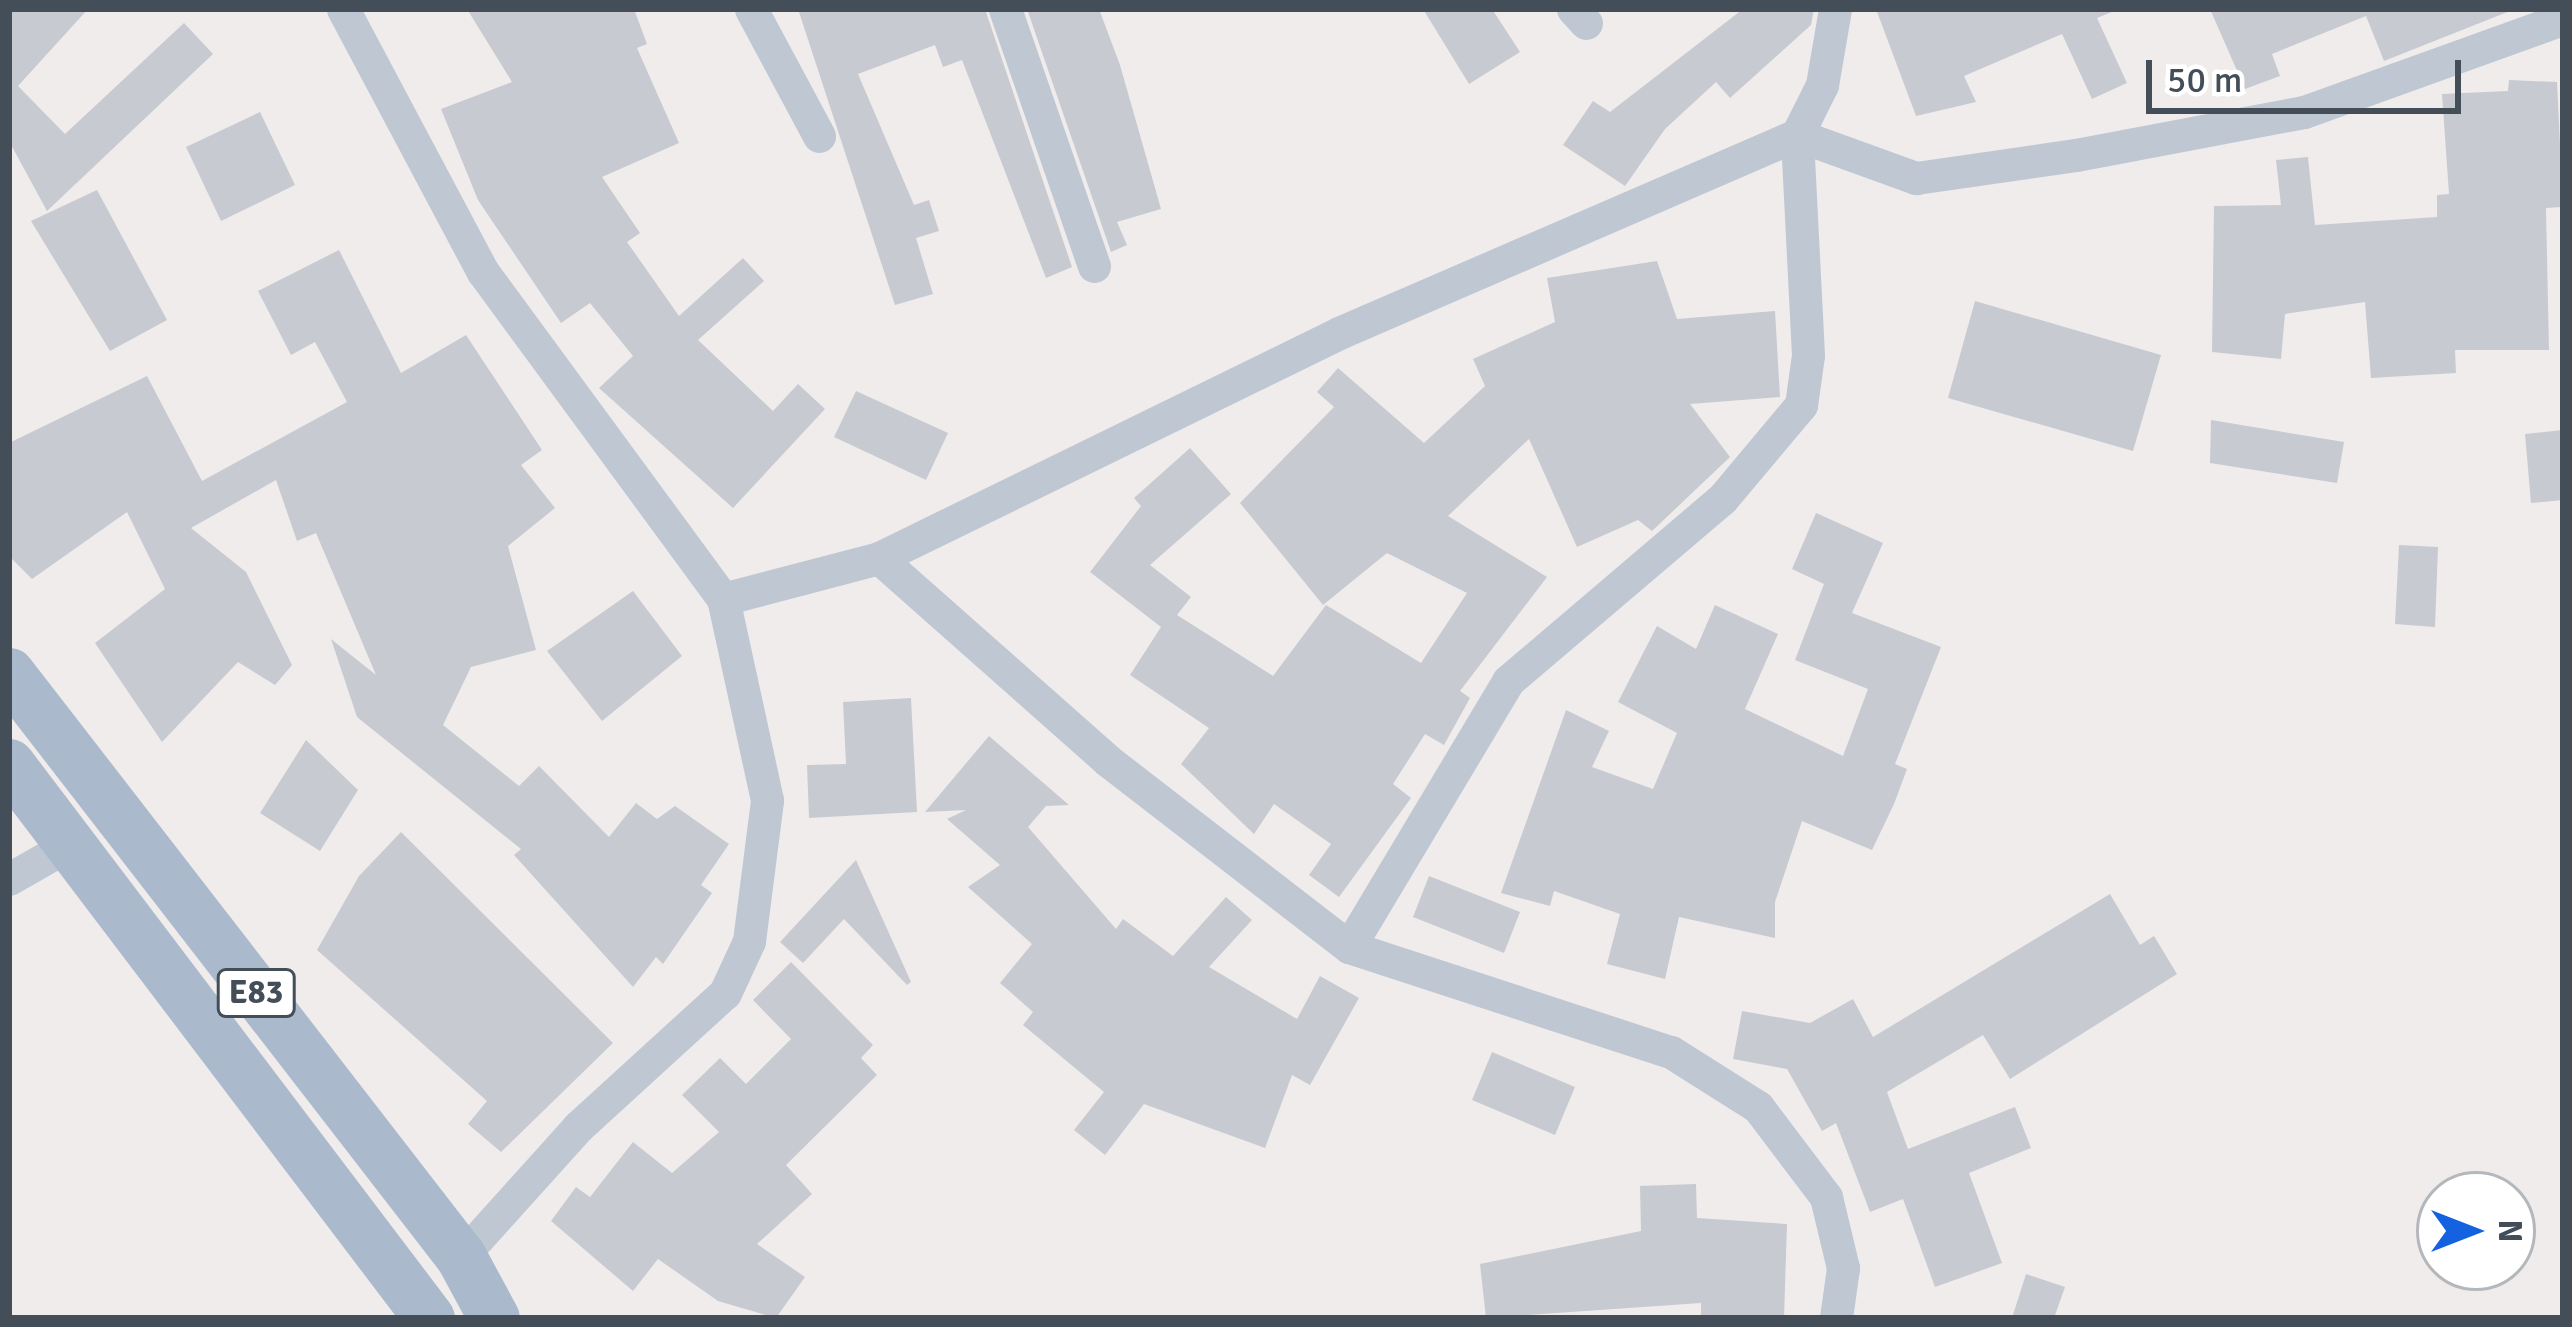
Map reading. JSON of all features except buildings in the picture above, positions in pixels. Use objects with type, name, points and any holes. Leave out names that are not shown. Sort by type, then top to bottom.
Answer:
[{"type":"main road","name":"E83","points":[[9,673],[461,1257],[494,1318]]},
{"type":"main road","name":"E83","points":[[9,764],[429,1318]]},
{"type":"street","points":[[343,9],[483,272],[723,599],[767,800],[749,941],[724,993],[578,1127],[461,1257]]},
{"type":"street","points":[[751,9],[819,136]]},
{"type":"street","points":[[1005,9],[1094,266]]},
{"type":"street","points":[[1349,946],[1508,681],[1722,499],[1801,405],[1808,355],[1796,135],[1822,85],[1835,9]]},
{"type":"street","points":[[723,599],[879,558],[1339,333],[1796,135],[1916,178],[2076,155],[2304,112],[2563,19]]},
{"type":"street","points":[[879,558],[1107,760],[1349,946],[1671,1052],[1758,1107],[1826,1197],[1843,1268],[1836,1318]]},
{"type":"street","points":[[9,879],[70,844]]}]
